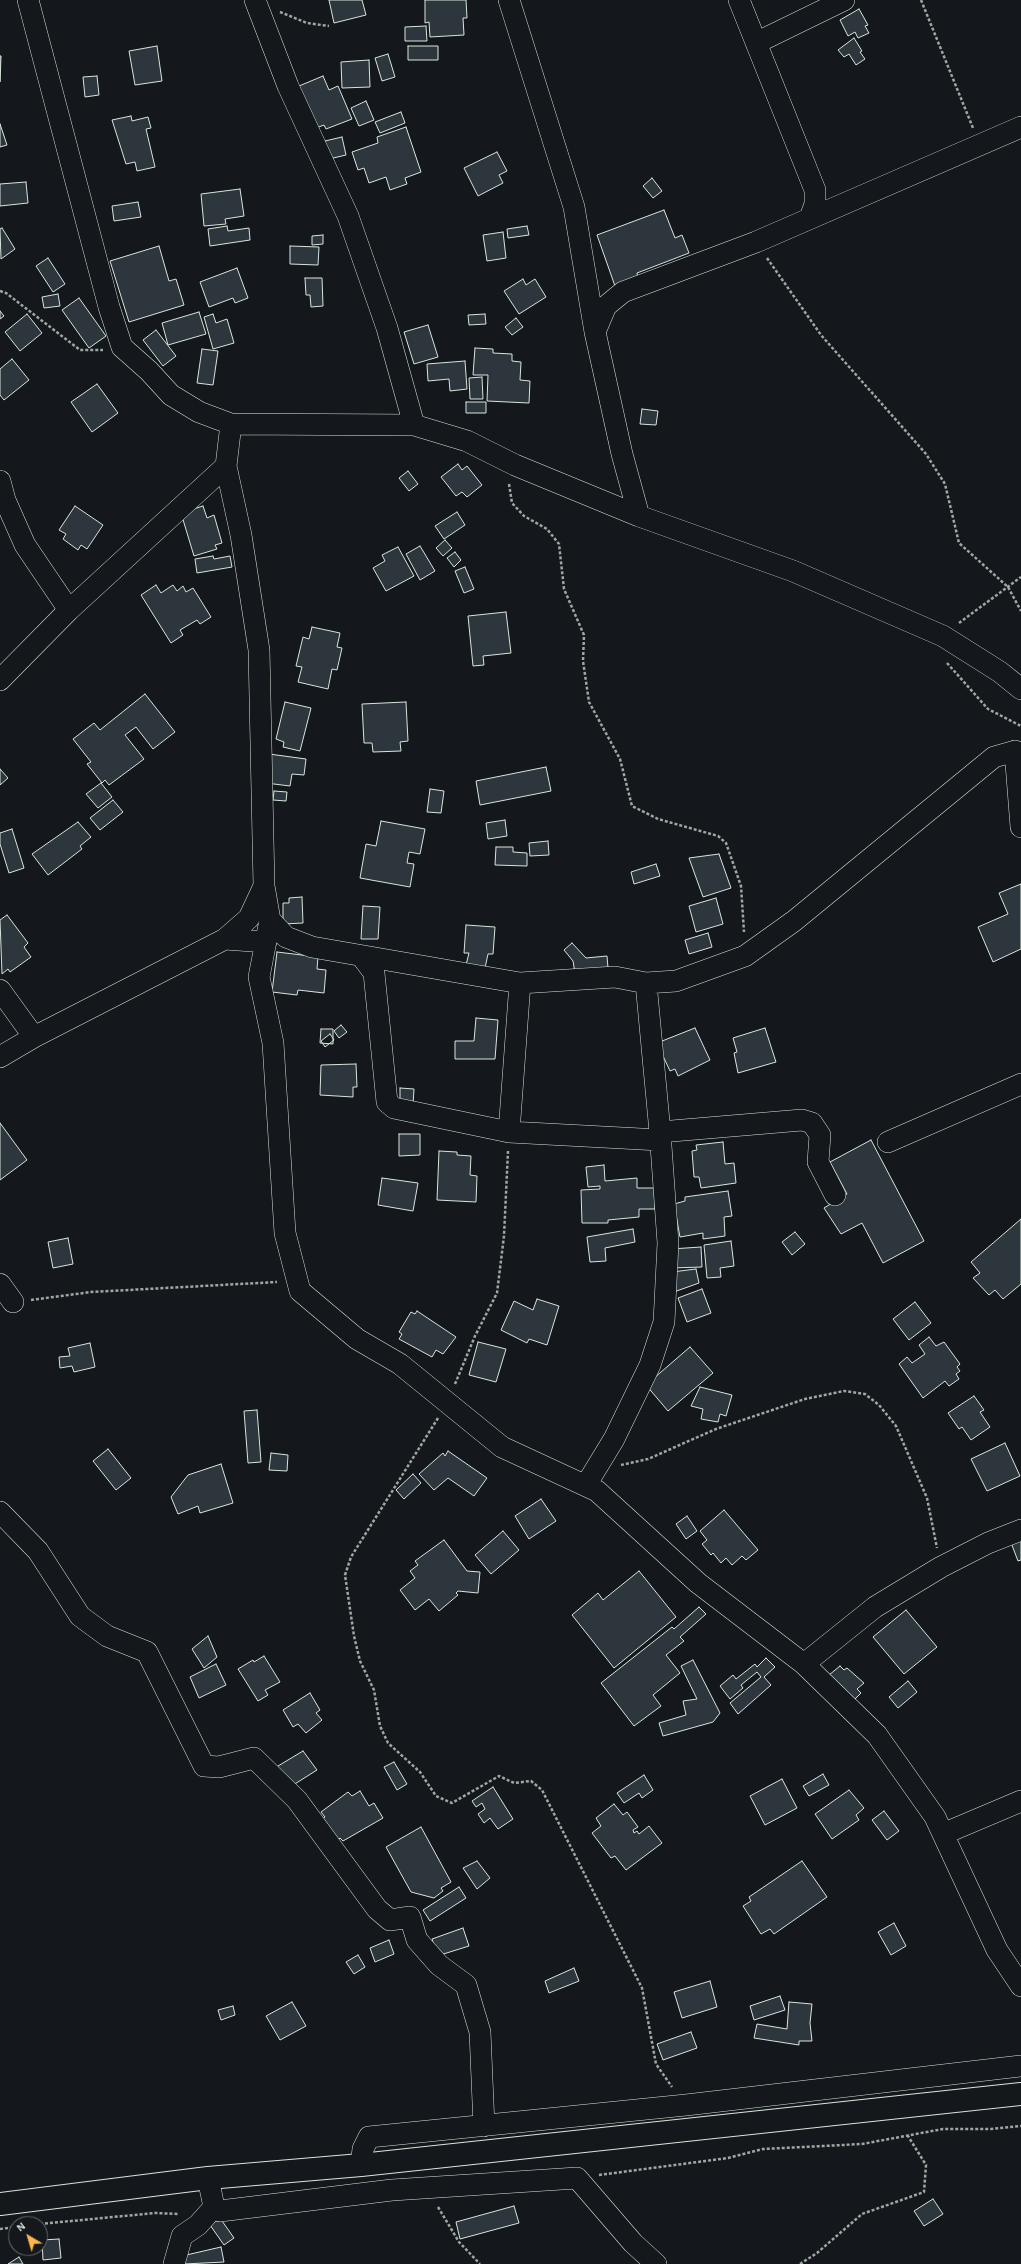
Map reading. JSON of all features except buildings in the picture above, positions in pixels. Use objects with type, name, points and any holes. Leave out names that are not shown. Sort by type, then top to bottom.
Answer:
[{"type":"main road","points":[[0,2204],[208,2178],[362,2165],[1021,2094]]},
{"type":"street","points":[[28,0],[109,308],[122,347],[149,371],[171,395],[199,412],[231,424],[414,425],[467,441],[515,465],[639,516],[792,571],[938,634],[1000,672],[1021,688]]},
{"type":"street","points":[[509,0],[574,207],[595,332],[622,454],[639,516]]},
{"type":"street","points":[[739,0],[815,190],[816,204],[810,218]]},
{"type":"street","points":[[756,43],[844,0]]},
{"type":"street","points":[[255,1],[288,86],[348,216],[387,328],[414,425]]},
{"type":"street","points":[[595,332],[606,306],[623,292],[756,242],[1021,127]]},
{"type":"street","points":[[815,190],[838,207]]},
{"type":"street","points":[[231,424],[226,466],[242,535],[259,650],[264,886],[270,920],[259,977],[272,1043],[285,1233],[300,1290],[357,1339],[400,1364],[502,1447],[591,1478],[597,1491],[698,1583],[804,1664],[877,1734],[935,1817],[997,1950],[1021,1986]]},
{"type":"street","points":[[0,680],[69,610],[226,466]]},
{"type":"street","points":[[0,481],[5,500],[25,544],[69,610]]},
{"type":"street","points":[[270,920],[286,937],[312,947],[362,957],[520,983],[615,977],[646,983],[676,981],[746,956],[794,921],[994,757],[1018,752],[1021,827]]},
{"type":"street","points":[[0,1057],[34,1037],[225,939],[249,918],[264,886]]},
{"type":"street","points":[[225,939],[266,942]]},
{"type":"street","points":[[362,957],[374,973],[386,1102],[394,1108],[509,1132],[660,1136],[802,1120],[812,1123],[820,1135],[818,1162],[835,1194]]},
{"type":"street","points":[[509,1132],[520,983]]},
{"type":"street","points":[[591,1478],[614,1439],[650,1365],[664,1322],[668,1243],[646,983]]},
{"type":"street","points":[[0,990],[34,1037]]},
{"type":"street","points":[[888,1142],[1021,1084]]},
{"type":"street","points":[[0,1284],[13,1302]]},
{"type":"street","points":[[0,1512],[38,1551],[80,1616],[107,1636],[148,1652],[204,1766],[219,1767],[254,1758],[297,1800],[377,1909],[390,1920],[410,1917],[417,1940],[439,1965],[466,1985],[480,2032],[484,2126]]},
{"type":"street","points":[[804,1664],[875,1607],[941,1566],[988,1543],[1021,1530]]},
{"type":"street","points":[[943,1834],[1021,1801]]},
{"type":"street","points":[[362,2165],[363,2149],[369,2138],[686,2105],[1021,2066]]},
{"type":"street","points":[[208,2178],[211,2211]]},
{"type":"street","points":[[174,2264],[182,2236],[198,2225],[211,2211],[392,2190],[427,2189],[577,2178],[633,2243],[656,2264]]},
{"type":"path","points":[[921,0],[980,145]]},
{"type":"path","points":[[255,1],[307,22],[328,26]]},
{"type":"path","points":[[756,242],[821,335],[926,454],[945,484],[959,543],[1008,587],[1021,611]]},
{"type":"path","points":[[0,291],[6,293],[80,350],[95,352],[122,347]]},
{"type":"path","points":[[515,465],[508,481],[512,504],[524,516],[547,529],[559,544],[564,589],[584,635],[583,661],[589,702],[620,759],[632,806],[658,819],[718,836],[726,843],[740,886],[746,956]]},
{"type":"path","points":[[1021,577],[938,634],[946,663],[988,709],[1021,726]]},
{"type":"path","points":[[509,1132],[504,1236],[497,1293],[475,1336],[448,1402],[351,1557],[345,1574],[354,1636],[360,1661],[374,1690],[380,1726],[388,1743],[420,1772],[436,1796],[452,1803],[499,1776],[514,1783],[531,1781],[542,1790],[642,1988],[656,2064],[686,2105]]},
{"type":"path","points":[[13,1302],[90,1292],[276,1281],[300,1290]]},
{"type":"path","points":[[591,1478],[648,1459],[716,1429],[805,1399],[844,1391],[865,1394],[879,1405],[896,1426],[915,1468],[927,1498],[941,1566]]},
{"type":"path","points":[[577,2178],[728,2158],[763,2149],[862,2144],[943,2129],[991,2129],[1021,2126]]},
{"type":"path","points":[[800,2264],[816,2253],[862,2214],[924,2192],[926,2164],[908,2136]]},
{"type":"path","points":[[427,2189],[459,2242],[480,2264]]},
{"type":"path","points":[[48,2223],[155,2212],[211,2211]]}]
